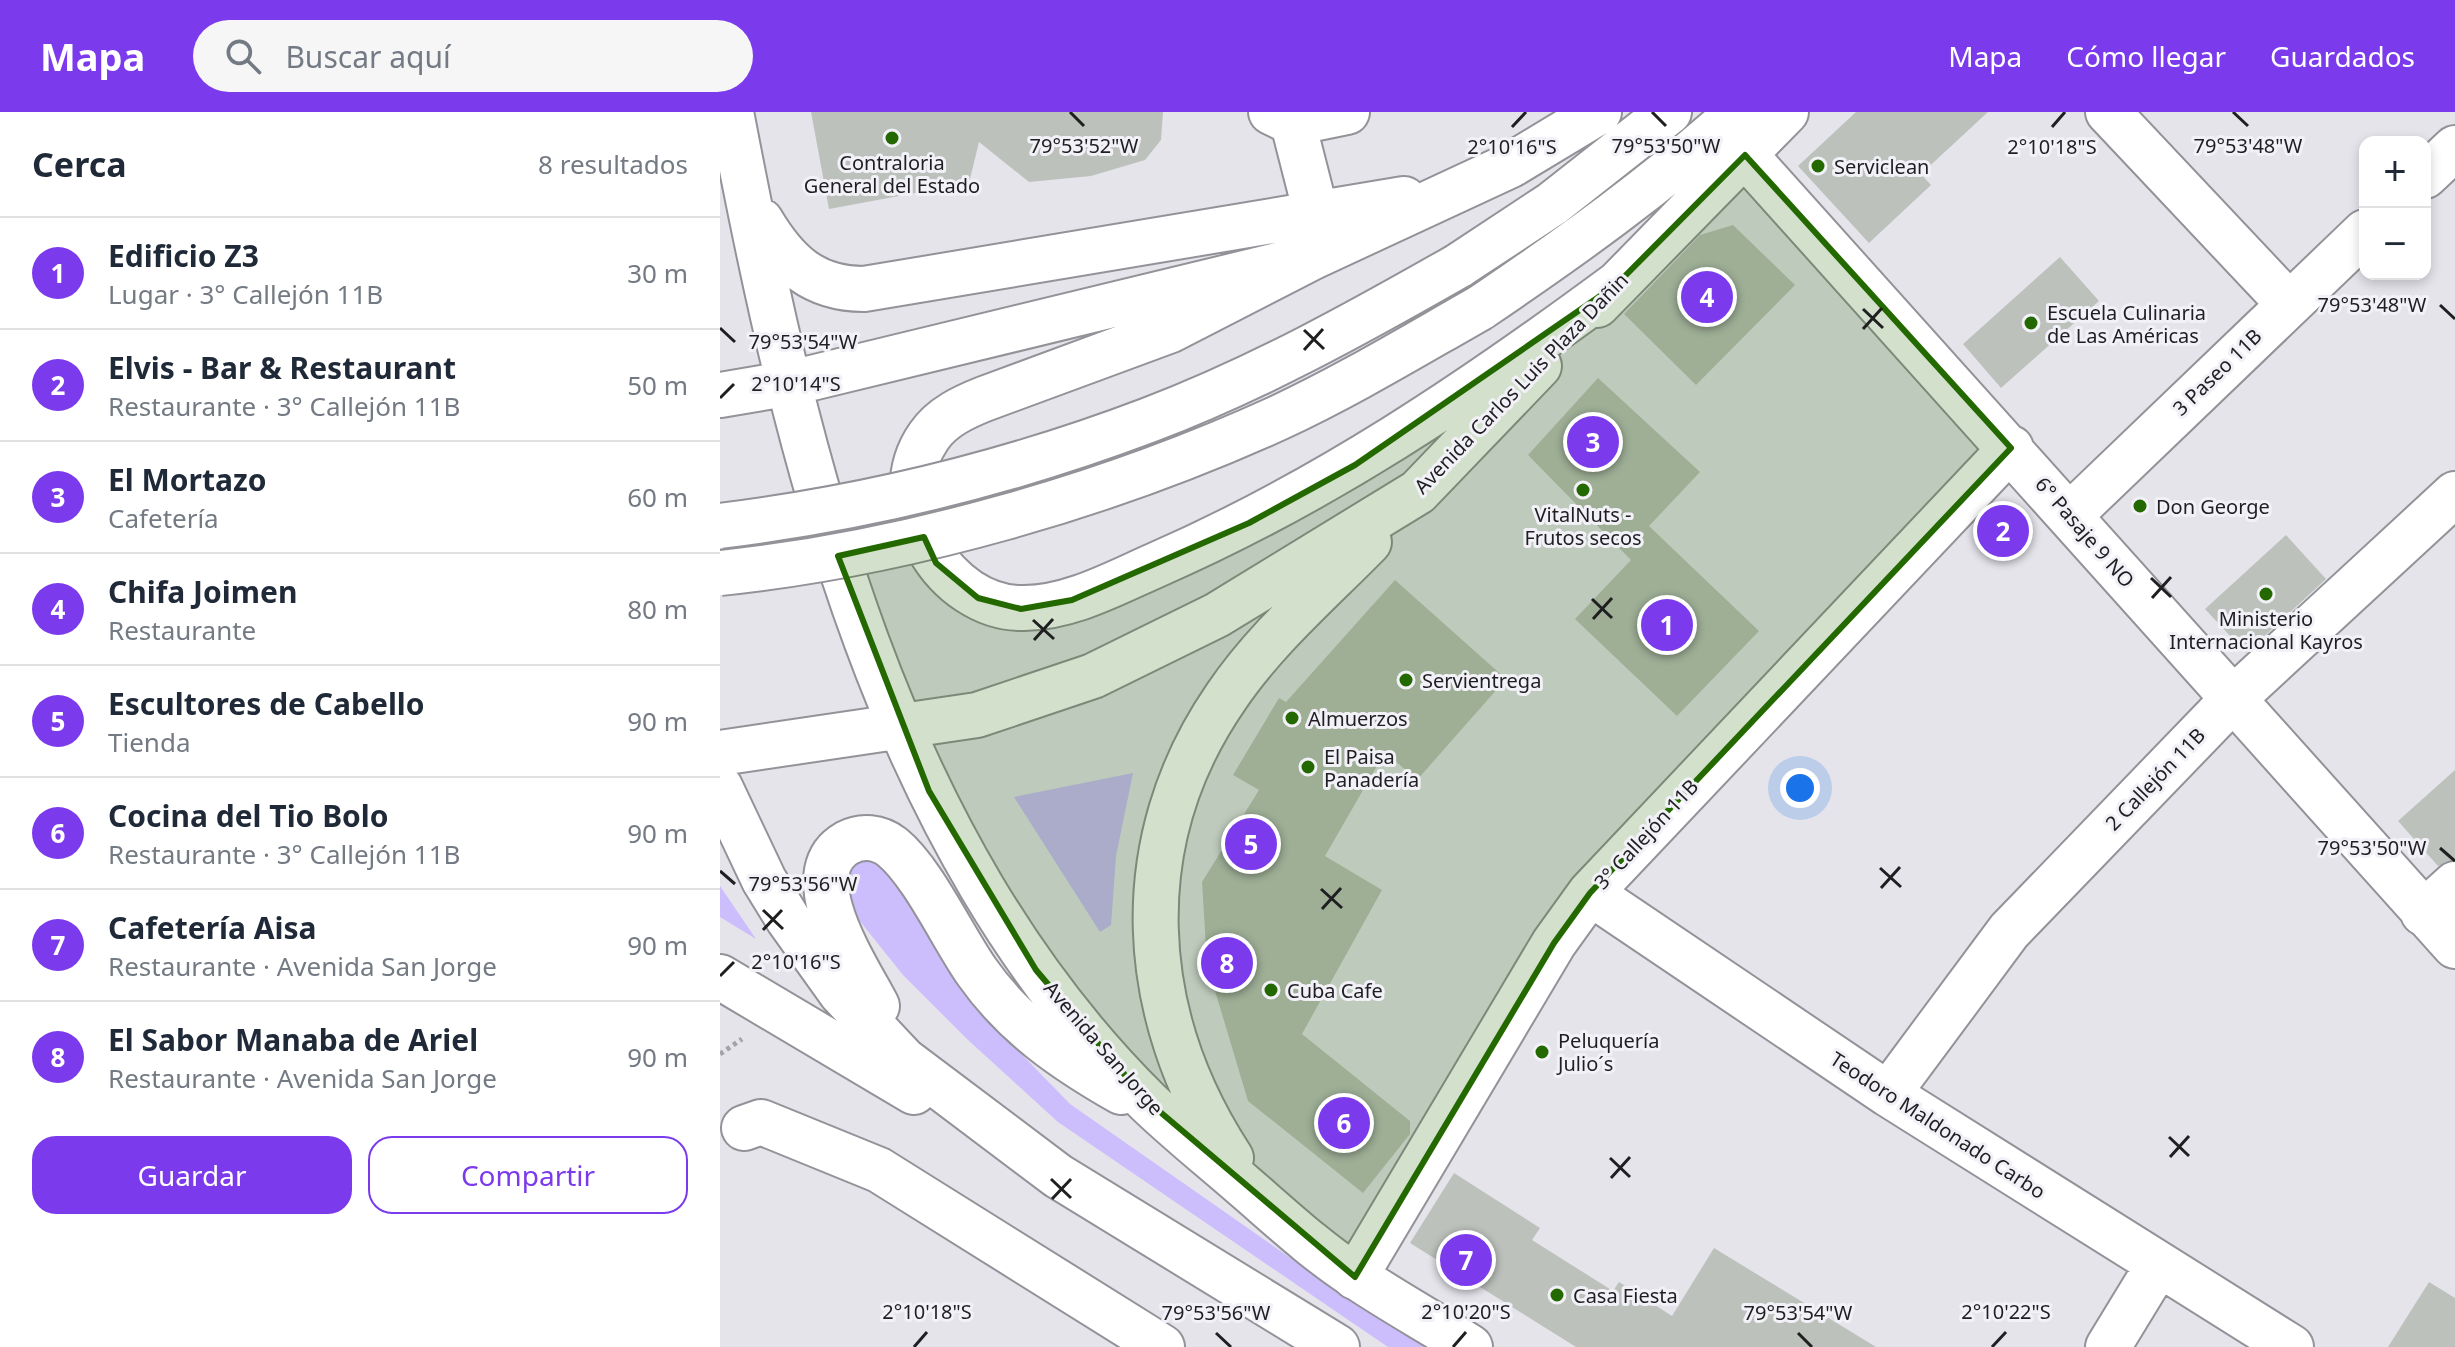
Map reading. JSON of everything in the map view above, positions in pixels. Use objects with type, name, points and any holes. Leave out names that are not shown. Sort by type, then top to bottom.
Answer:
[{"type":"main road","name":"Avenida San Jorge","points":[[731,112],[746,193],[791,383],[838,558],[901,729],[929,791],[966,859],[1036,970],[1082,1029],[1161,1114],[1355,1277],[1470,1347]]},
{"type":"main road","points":[[1316,213],[1282,118],[1347,112]]},
{"type":"main road","points":[[1599,112],[1511,165],[1315,256],[1171,330],[960,409],[943,422],[925,445],[915,478],[917,516],[936,563],[956,583],[978,598],[1011,607],[1044,607],[1111,584],[1249,523],[1355,465],[1447,407],[1616,285]]},
{"type":"main road","points":[[720,526],[799,516],[907,493],[1148,420],[1248,377],[1350,327],[1458,266],[1552,204],[1669,112]]},
{"type":"main road","points":[[720,573],[783,567],[900,544],[1026,509],[1158,466],[1277,418],[1366,373],[1480,308],[1611,218],[1678,166],[1738,112]]},
{"type":"main road","name":"Avenida Carlos Luis Plaza Dañin","points":[[720,753],[901,729],[977,715],[1093,676],[1217,615],[1418,492],[1786,112]]},
{"type":"main road","points":[[2108,112],[2288,303]]},
{"type":"main road","points":[[2431,170],[2455,148]]},
{"type":"main road","name":"6° Pasaje 9 NO","points":[[1745,155],[2455,946]]},
{"type":"main road","points":[[746,193],[773,242],[793,265],[817,282],[848,289],[1458,191]]},
{"type":"main road","name":"3 Paseo 11B","points":[[2070,515],[2359,238]]},
{"type":"main road","points":[[720,395],[791,383],[1315,256]]},
{"type":"main road","name":"3° Callejón 11B","points":[[1355,1277],[1554,943],[1590,893],[2011,448]]},
{"type":"main road","points":[[1318,1249],[1264,1197],[1232,1158],[1186,1079],[1163,1003],[1156,949],[1157,891],[1175,797],[1195,746],[1215,714],[1260,654],[1418,492]]},
{"type":"main road","name":"2 Callejón 11B","points":[[1888,1094],[2009,931],[2233,699],[2455,494]]},
{"type":"main road","points":[[720,787],[764,880],[841,993],[904,1060],[1058,1176]]},
{"type":"main road","points":[[904,1060],[841,936],[826,892],[824,880],[836,851],[858,839],[877,839],[907,863],[977,972],[1024,1028],[1085,1071],[1161,1114]]},
{"type":"main road","points":[[2423,913],[2455,884]]},
{"type":"main road","name":"Teodoro Maldonado Carbo","points":[[1590,893],[1888,1094],[2291,1347]]},
{"type":"main road","points":[[720,977],[1058,1176],[1334,1345]]},
{"type":"main road","points":[[744,1128],[761,1122],[879,1170],[1162,1347]]},
{"type":"main road","points":[[2108,1347],[2158,1265]]},
{"type":"highlighted area","points":[[1745,155],[2011,448],[1590,893],[1554,943],[1355,1277],[1146,1100],[1036,970],[929,791],[838,556],[924,537],[936,563],[978,598],[1021,609],[1072,600],[1249,523],[1355,465],[1616,285]]},
{"type":"shaded area","points":[[1133,773],[1116,856],[1111,925],[1100,932],[1014,797]]},
{"type":"shaded area","points":[[873,847],[1002,1034],[1070,1104],[1312,1273],[1429,1347],[1388,1347],[1058,1122],[903,975],[851,910],[842,895],[848,855]]},
{"type":"shaded area","points":[[720,886],[756,939],[720,917]]},
{"type":"building","points":[[811,112],[1163,112],[1161,140],[1145,160],[1091,176],[1029,182],[979,142],[969,183],[829,209]]},
{"type":"building","points":[[1856,112],[1988,112],[1921,174],[1931,185],[1869,243],[1798,166]]},
{"type":"building","points":[[1733,225],[1795,285],[1696,385],[1624,314],[1700,235]]},
{"type":"building","name":"Escuela Culinaria de Las Américas","points":[[2060,257],[2099,301],[2001,388],[1963,344]]},
{"type":"building","points":[[1598,378],[1700,472],[1649,526],[1759,631],[1677,716],[1575,619],[1631,560],[1528,455]]},
{"type":"building","name":"Ministerio Internacional Kayros","points":[[2286,535],[2326,579],[2246,653],[2205,609]]},
{"type":"building","points":[[1395,580],[1506,679],[1417,780],[1385,752],[1325,856],[1382,890],[1302,1034],[1410,1121],[1410,1134],[1363,1193],[1248,1101],[1207,964],[1202,882],[1259,790],[1233,775],[1279,698],[1286,702]]},
{"type":"building","points":[[2455,770],[2455,860],[2438,866],[2398,821]]},
{"type":"building","points":[[1454,1173],[1540,1228],[1532,1240],[1613,1291],[1619,1282],[1672,1316],[1714,1248],[1876,1347],[1576,1347],[1410,1243]]},
{"type":"building","points":[[2429,1282],[2455,1298],[2455,1347],[2388,1347]]},
{"type":"place","name":"Contraloria General del Estado","points":[[892,138]]},
{"type":"place","name":"Serviclean","points":[[1818,166]]},
{"type":"place","name":"Chifa Joimen","points":[[1707,297]]},
{"type":"place","name":"Escuela Culinaria de Las Américas","points":[[2031,323]]},
{"type":"place","name":"El Mortazo","points":[[1593,442]]},
{"type":"place","name":"VitalNuts - Frutos secos","points":[[1583,490]]},
{"type":"place","name":"Don George","points":[[2140,506]]},
{"type":"place","name":"Elvis - Bar & Restaurant","points":[[2003,531]]},
{"type":"place","name":"Ministerio Internacional Kayros","points":[[2266,594]]},
{"type":"place","name":"Edificio Z3","points":[[1667,625]]},
{"type":"place","name":"Servientrega","points":[[1406,680]]},
{"type":"place","name":"Almuerzos","points":[[1292,718]]},
{"type":"place","name":"El Paisa Panadería","points":[[1308,767]]},
{"type":"place","name":"Escultores de Cabello","points":[[1251,844]]},
{"type":"place","name":"El Sabor Manaba de Ariel","points":[[1227,963]]},
{"type":"place","name":"Cuba Cafe","points":[[1271,990]]},
{"type":"place","name":"Peluquería Julio´s","points":[[1542,1052]]},
{"type":"place","name":"Cocina del Tio Bolo","points":[[1344,1123]]},
{"type":"place","name":"Cafetería Aisa","points":[[1466,1260]]},
{"type":"place","name":"Casa Fiesta","points":[[1557,1295]]}]
